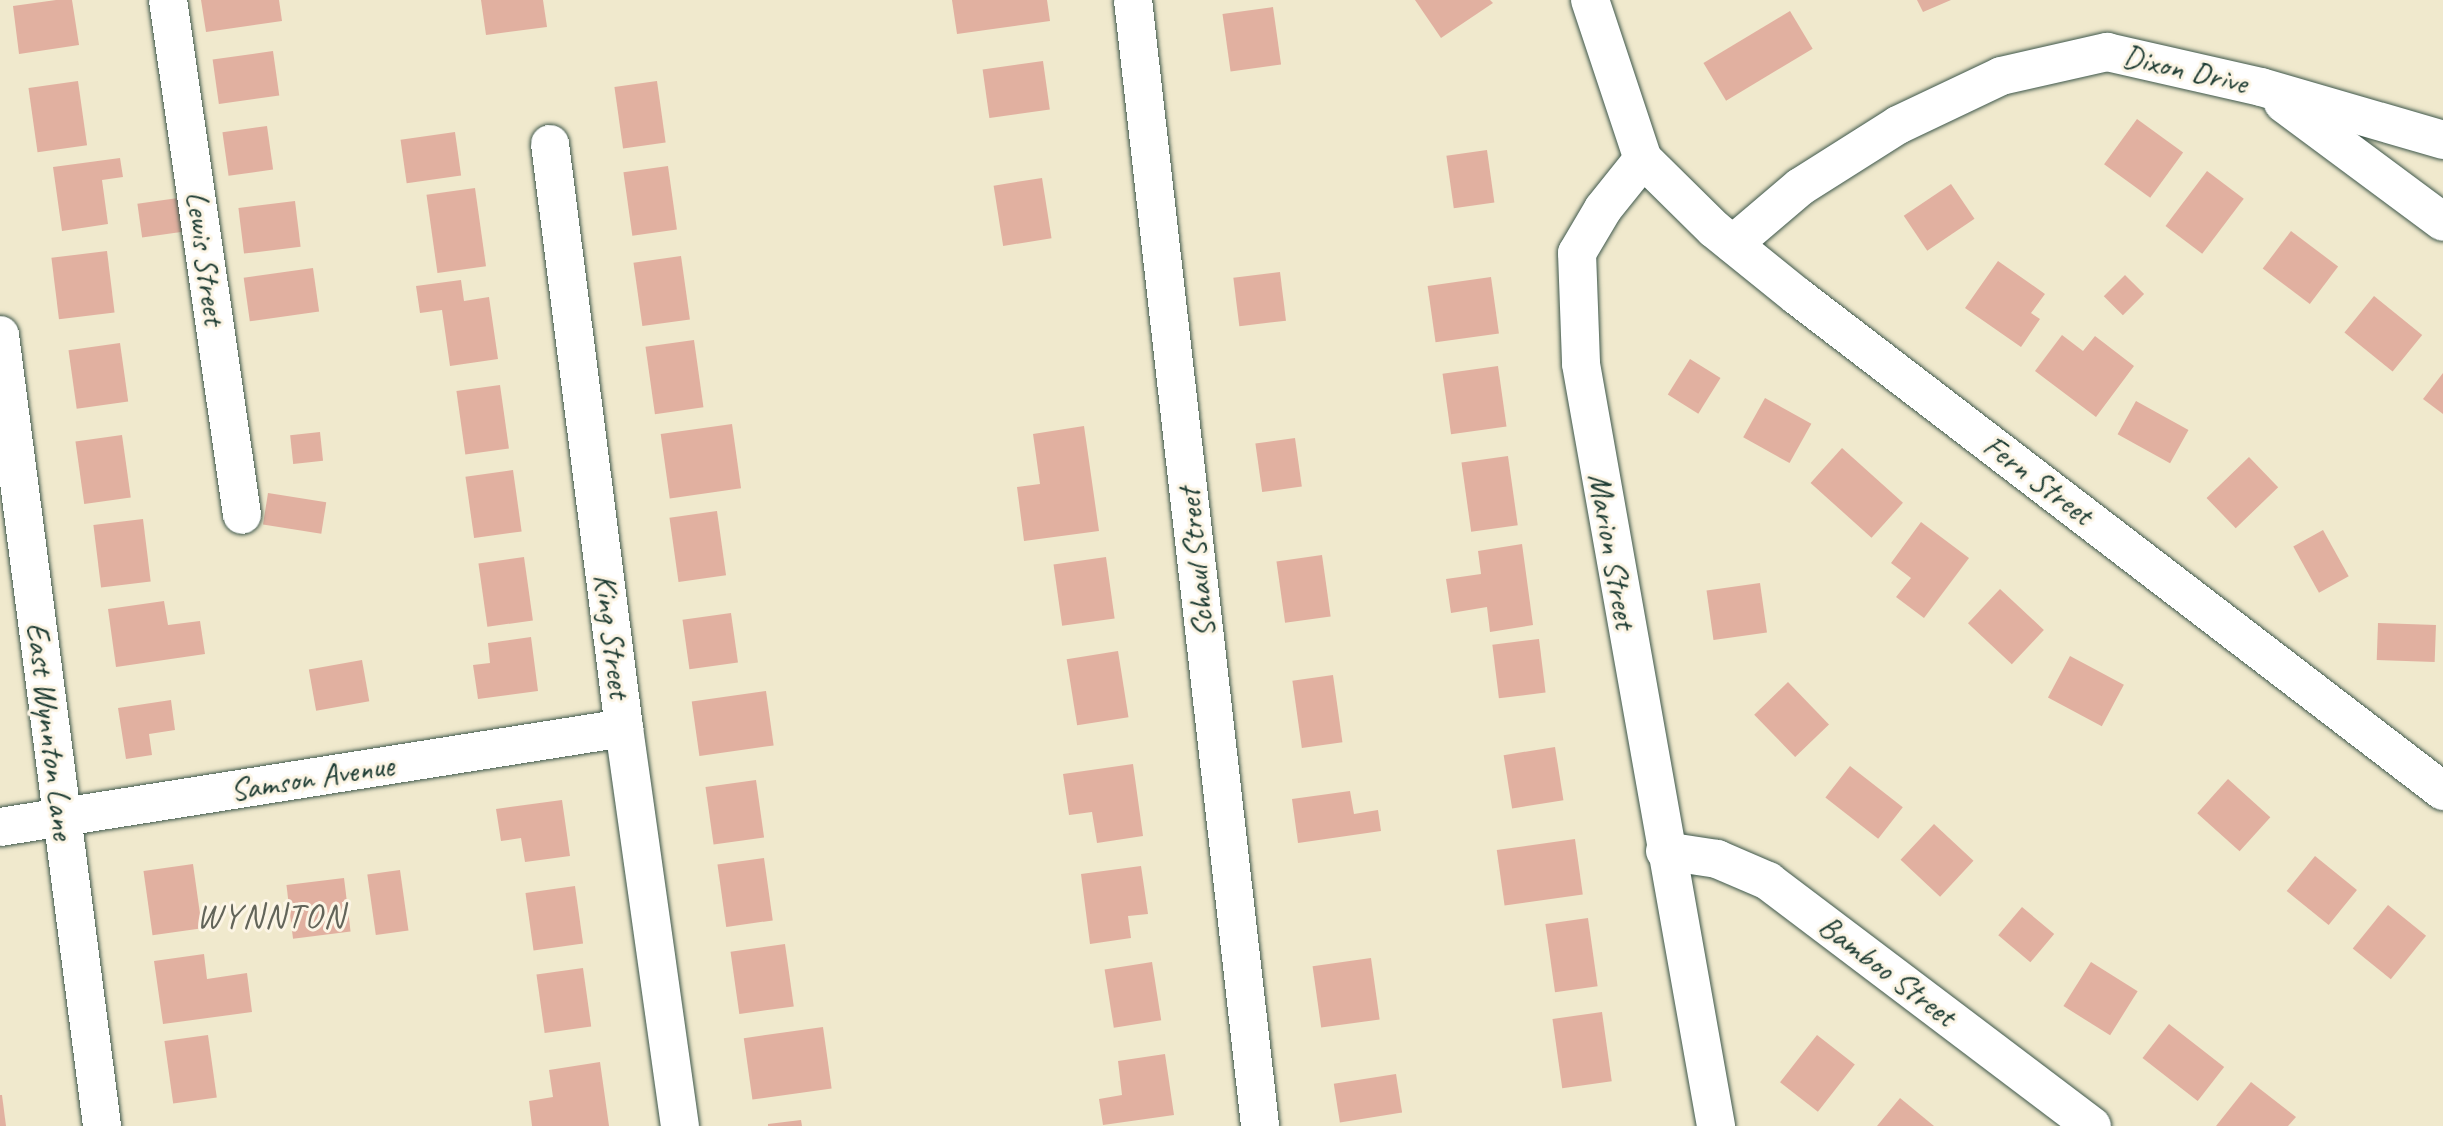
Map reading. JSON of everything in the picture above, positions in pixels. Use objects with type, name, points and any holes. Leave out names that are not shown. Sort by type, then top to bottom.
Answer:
[{"type":"street","name":"Lewis Street","points":[[168,0],[242,515]]},
{"type":"street","name":"Schaul Street","points":[[1133,0],[1260,1126]]},
{"type":"street","points":[[1590,0],[1643,159]]},
{"type":"street","name":"Dixon Drive","points":[[1733,244],[1800,187],[1898,125],[2001,76],[2107,52],[2261,87],[2443,140]]},
{"type":"street","points":[[2261,87],[2443,222]]},
{"type":"street","name":"King Street","points":[[550,144],[624,728],[680,1126]]},
{"type":"street","name":"Fern Street","points":[[1643,159],[1733,244],[2443,791]]},
{"type":"street","name":"Marion Street","points":[[1643,159],[1603,209],[1577,253],[1581,364],[1716,1126]]},
{"type":"street","name":"East Wynnton Lane","points":[[0,335],[102,1126]]},
{"type":"street","name":"Samson Avenue","points":[[0,827],[624,728]]},
{"type":"street","name":"Bamboo Street","points":[[1665,851],[1717,859],[1768,881],[2092,1126]]},
{"type":"building","points":[[72,0],[79,45],[19,54],[13,6]]},
{"type":"building","points":[[201,0],[279,0],[282,21],[206,32]]},
{"type":"building","points":[[481,0],[543,0],[547,27],[486,35]]},
{"type":"building","points":[[952,0],[1047,0],[1050,21],[957,34]]},
{"type":"building","points":[[1415,0],[1490,0],[1493,3],[1441,38]]},
{"type":"building","points":[[1917,0],[1951,0],[1923,12]]},
{"type":"building","points":[[1273,7],[1281,64],[1231,72],[1222,14]]},
{"type":"building","points":[[1790,11],[1813,49],[1726,101],[1703,63]]},
{"type":"building","points":[[273,51],[279,96],[219,104],[213,59]]},
{"type":"building","points":[[1043,61],[1050,110],[989,118],[983,69]]},
{"type":"building","points":[[78,81],[87,145],[38,152],[28,88]]},
{"type":"building","points":[[657,81],[666,142],[623,148],[614,87]]},
{"type":"building","points":[[2137,119],[2183,153],[2150,198],[2104,164]]},
{"type":"building","points":[[267,126],[273,170],[229,176],[222,132]]},
{"type":"building","points":[[455,132],[461,176],[407,183],[401,140]]},
{"type":"building","points":[[1487,150],[1494,202],[1454,208],[1446,156]]},
{"type":"building","points":[[120,158],[123,177],[102,180],[108,224],[62,231],[53,167]]},
{"type":"building","points":[[668,166],[677,229],[632,236],[623,172]]},
{"type":"building","points":[[2207,171],[2244,199],[2202,254],[2165,226]]},
{"type":"building","points":[[1042,178],[1052,238],[1003,246],[994,186]]},
{"type":"building","points":[[1951,184],[1974,219],[1927,251],[1904,216]]},
{"type":"building","points":[[475,188],[486,266],[437,273],[426,195]]},
{"type":"building","points":[[178,198],[183,232],[142,237],[137,204]]},
{"type":"building","points":[[295,201],[301,247],[244,254],[238,208]]},
{"type":"building","points":[[2291,231],[2338,267],[2310,304],[2263,269]]},
{"type":"building","points":[[107,251],[115,313],[59,319],[51,258]]},
{"type":"building","points":[[681,256],[690,319],[642,326],[633,263]]},
{"type":"building","points":[[1998,261],[2045,294],[2031,313],[2040,319],[2021,347],[1965,308]]},
{"type":"building","points":[[313,268],[319,312],[250,321],[244,278]]},
{"type":"building","points":[[1280,272],[1286,321],[1239,326],[1233,278]]},
{"type":"building","points":[[2125,275],[2144,294],[2123,315],[2104,296]]},
{"type":"building","points":[[1491,277],[1499,333],[1436,342],[1428,286]]},
{"type":"building","points":[[461,280],[464,301],[489,297],[498,359],[450,366],[442,310],[420,313],[416,286]]},
{"type":"building","points":[[2374,296],[2422,335],[2393,372],[2344,333]]},
{"type":"building","points":[[2062,335],[2083,351],[2095,336],[2134,366],[2096,417],[2035,371]]},
{"type":"building","points":[[694,340],[703,407],[655,414],[645,347]]},
{"type":"building","points":[[120,343],[128,401],[77,409],[69,350]]},
{"type":"building","points":[[1690,359],[1721,378],[1698,414],[1668,395]]},
{"type":"building","points":[[1498,366],[1506,426],[1451,434],[1443,374]]},
{"type":"building","points":[[2443,373],[2443,414],[2423,399]]},
{"type":"building","points":[[500,385],[509,448],[465,455],[456,391]]},
{"type":"building","points":[[1765,398],[1811,424],[1790,463],[1743,437]]},
{"type":"building","points":[[2136,401],[2188,430],[2170,463],[2118,434]]},
{"type":"building","points":[[732,424],[741,488],[670,498],[661,434]]},
{"type":"building","points":[[1084,426],[1099,531],[1024,541],[1017,487],[1040,484],[1033,434]]},
{"type":"building","points":[[320,432],[323,461],[293,464],[290,435]]},
{"type":"building","points":[[122,435],[131,497],[84,504],[75,442]]},
{"type":"building","points":[[1295,438],[1302,487],[1262,492],[1255,444]]},
{"type":"building","points":[[1842,448],[1903,503],[1871,538],[1811,483]]},
{"type":"building","points":[[1508,456],[1518,525],[1471,532],[1461,463]]},
{"type":"building","points":[[2249,457],[2278,487],[2236,528],[2207,498]]},
{"type":"building","points":[[513,470],[522,531],[474,538],[465,477]]},
{"type":"building","points":[[268,493],[326,502],[321,534],[263,525]]},
{"type":"building","points":[[717,511],[726,575],[679,582],[669,518]]},
{"type":"building","points":[[143,519],[151,582],[101,588],[93,525]]},
{"type":"building","points":[[1921,522],[1969,558],[1924,618],[1896,597],[1911,578],[1891,563]]},
{"type":"building","points":[[2323,530],[2349,576],[2319,593],[2293,546]]},
{"type":"building","points":[[1522,544],[1533,625],[1490,632],[1487,607],[1451,613],[1446,579],[1481,574],[1478,551]]},
{"type":"building","points":[[1322,555],[1331,616],[1285,623],[1276,561]]},
{"type":"building","points":[[524,557],[533,620],[487,627],[478,563]]},
{"type":"building","points":[[1106,557],[1115,618],[1062,626],[1054,564]]},
{"type":"building","points":[[1760,583],[1767,633],[1713,640],[1707,591]]},
{"type":"building","points":[[2000,589],[2044,630],[2012,664],[1968,623]]},
{"type":"building","points":[[164,601],[168,625],[200,621],[205,654],[116,667],[108,609]]},
{"type":"building","points":[[731,613],[738,663],[689,669],[682,620]]},
{"type":"building","points":[[2378,623],[2436,625],[2435,662],[2377,660]]},
{"type":"building","points":[[531,637],[538,691],[478,699],[473,665],[490,663],[488,643]]},
{"type":"building","points":[[1539,639],[1546,693],[1499,698],[1492,645]]},
{"type":"building","points":[[1118,651],[1128,717],[1077,725],[1067,659]]},
{"type":"building","points":[[2070,656],[2124,685],[2102,726],[2048,697]]},
{"type":"building","points":[[362,660],[369,701],[316,711],[309,669]]},
{"type":"building","points":[[1333,675],[1342,742],[1302,748],[1292,681]]},
{"type":"building","points":[[1788,682],[1829,724],[1795,757],[1754,715]]},
{"type":"building","points":[[766,691],[774,745],[699,756],[692,701]]},
{"type":"building","points":[[171,700],[175,730],[149,734],[152,755],[126,759],[118,708]]},
{"type":"building","points":[[1555,747],[1563,800],[1512,808],[1504,755]]},
{"type":"building","points":[[1133,764],[1143,836],[1097,843],[1092,812],[1069,815],[1063,774]]},
{"type":"building","points":[[1850,766],[1903,807],[1878,839],[1825,798]]},
{"type":"building","points":[[2228,779],[2270,817],[2240,851],[2197,813]]},
{"type":"building","points":[[756,780],[764,837],[714,845],[705,787]]},
{"type":"building","points":[[1350,791],[1354,814],[1378,810],[1381,831],[1298,843],[1292,799]]},
{"type":"building","points":[[562,800],[570,856],[525,862],[521,838],[501,841],[496,809]]},
{"type":"building","points":[[1934,824],[1973,861],[1940,897],[1901,860]]},
{"type":"building","points":[[1575,839],[1583,894],[1505,905],[1497,850]]},
{"type":"building","points":[[2315,856],[2357,890],[2329,925],[2287,891]]},
{"type":"building","points":[[764,858],[773,920],[726,927],[717,865]]},
{"type":"building","points":[[193,864],[202,928],[153,935],[143,871]]},
{"type":"building","points":[[1141,866],[1148,914],[1128,916],[1131,938],[1090,944],[1081,874]]},
{"type":"building","points":[[400,870],[408,930],[376,935],[367,875]]},
{"type":"building","points":[[344,878],[351,932],[293,939],[286,885]]},
{"type":"building","points":[[575,886],[583,943],[534,950],[525,893]]},
{"type":"building","points":[[2388,905],[2426,936],[2391,979],[2353,949]]},
{"type":"building","points":[[2022,907],[2054,934],[2030,962],[1998,935]]},
{"type":"building","points":[[1588,918],[1598,986],[1555,992],[1545,924]]},
{"type":"building","points":[[785,944],[794,1006],[739,1014],[731,952]]},
{"type":"building","points":[[204,954],[207,979],[247,973],[252,1012],[163,1024],[154,961]]},
{"type":"building","points":[[1371,958],[1380,1019],[1321,1028],[1313,966]]},
{"type":"building","points":[[1152,962],[1161,1020],[1114,1028],[1105,970]]},
{"type":"building","points":[[2091,962],[2138,991],[2110,1035],[2063,1006]]},
{"type":"building","points":[[583,968],[591,1026],[545,1033],[536,975]]},
{"type":"building","points":[[1602,1012],[1612,1081],[1562,1088],[1552,1019]]},
{"type":"building","points":[[2169,1024],[2224,1067],[2198,1101],[2143,1058]]},
{"type":"building","points":[[823,1027],[832,1088],[752,1100],[744,1038]]},
{"type":"building","points":[[208,1035],[217,1097],[173,1104],[164,1041]]},
{"type":"building","points":[[1817,1035],[1855,1065],[1818,1112],[1780,1082]]},
{"type":"building","points":[[1165,1054],[1174,1115],[1103,1125],[1099,1099],[1122,1095],[1118,1061]]},
{"type":"building","points":[[600,1062],[609,1126],[532,1126],[529,1101],[553,1097],[549,1070]]},
{"type":"building","points":[[1396,1074],[1402,1113],[1340,1122],[1334,1084]]},
{"type":"building","points":[[2251,1082],[2296,1117],[2288,1126],[2216,1126]]},
{"type":"building","points":[[2,1095],[6,1126],[0,1126]]},
{"type":"building","points":[[1900,1098],[1934,1126],[1877,1126]]},
{"type":"building","points":[[801,1120],[802,1126],[768,1126],[768,1124]]},
{"type":"district","name":"WYNNTON","points":[[271,916]]}]
